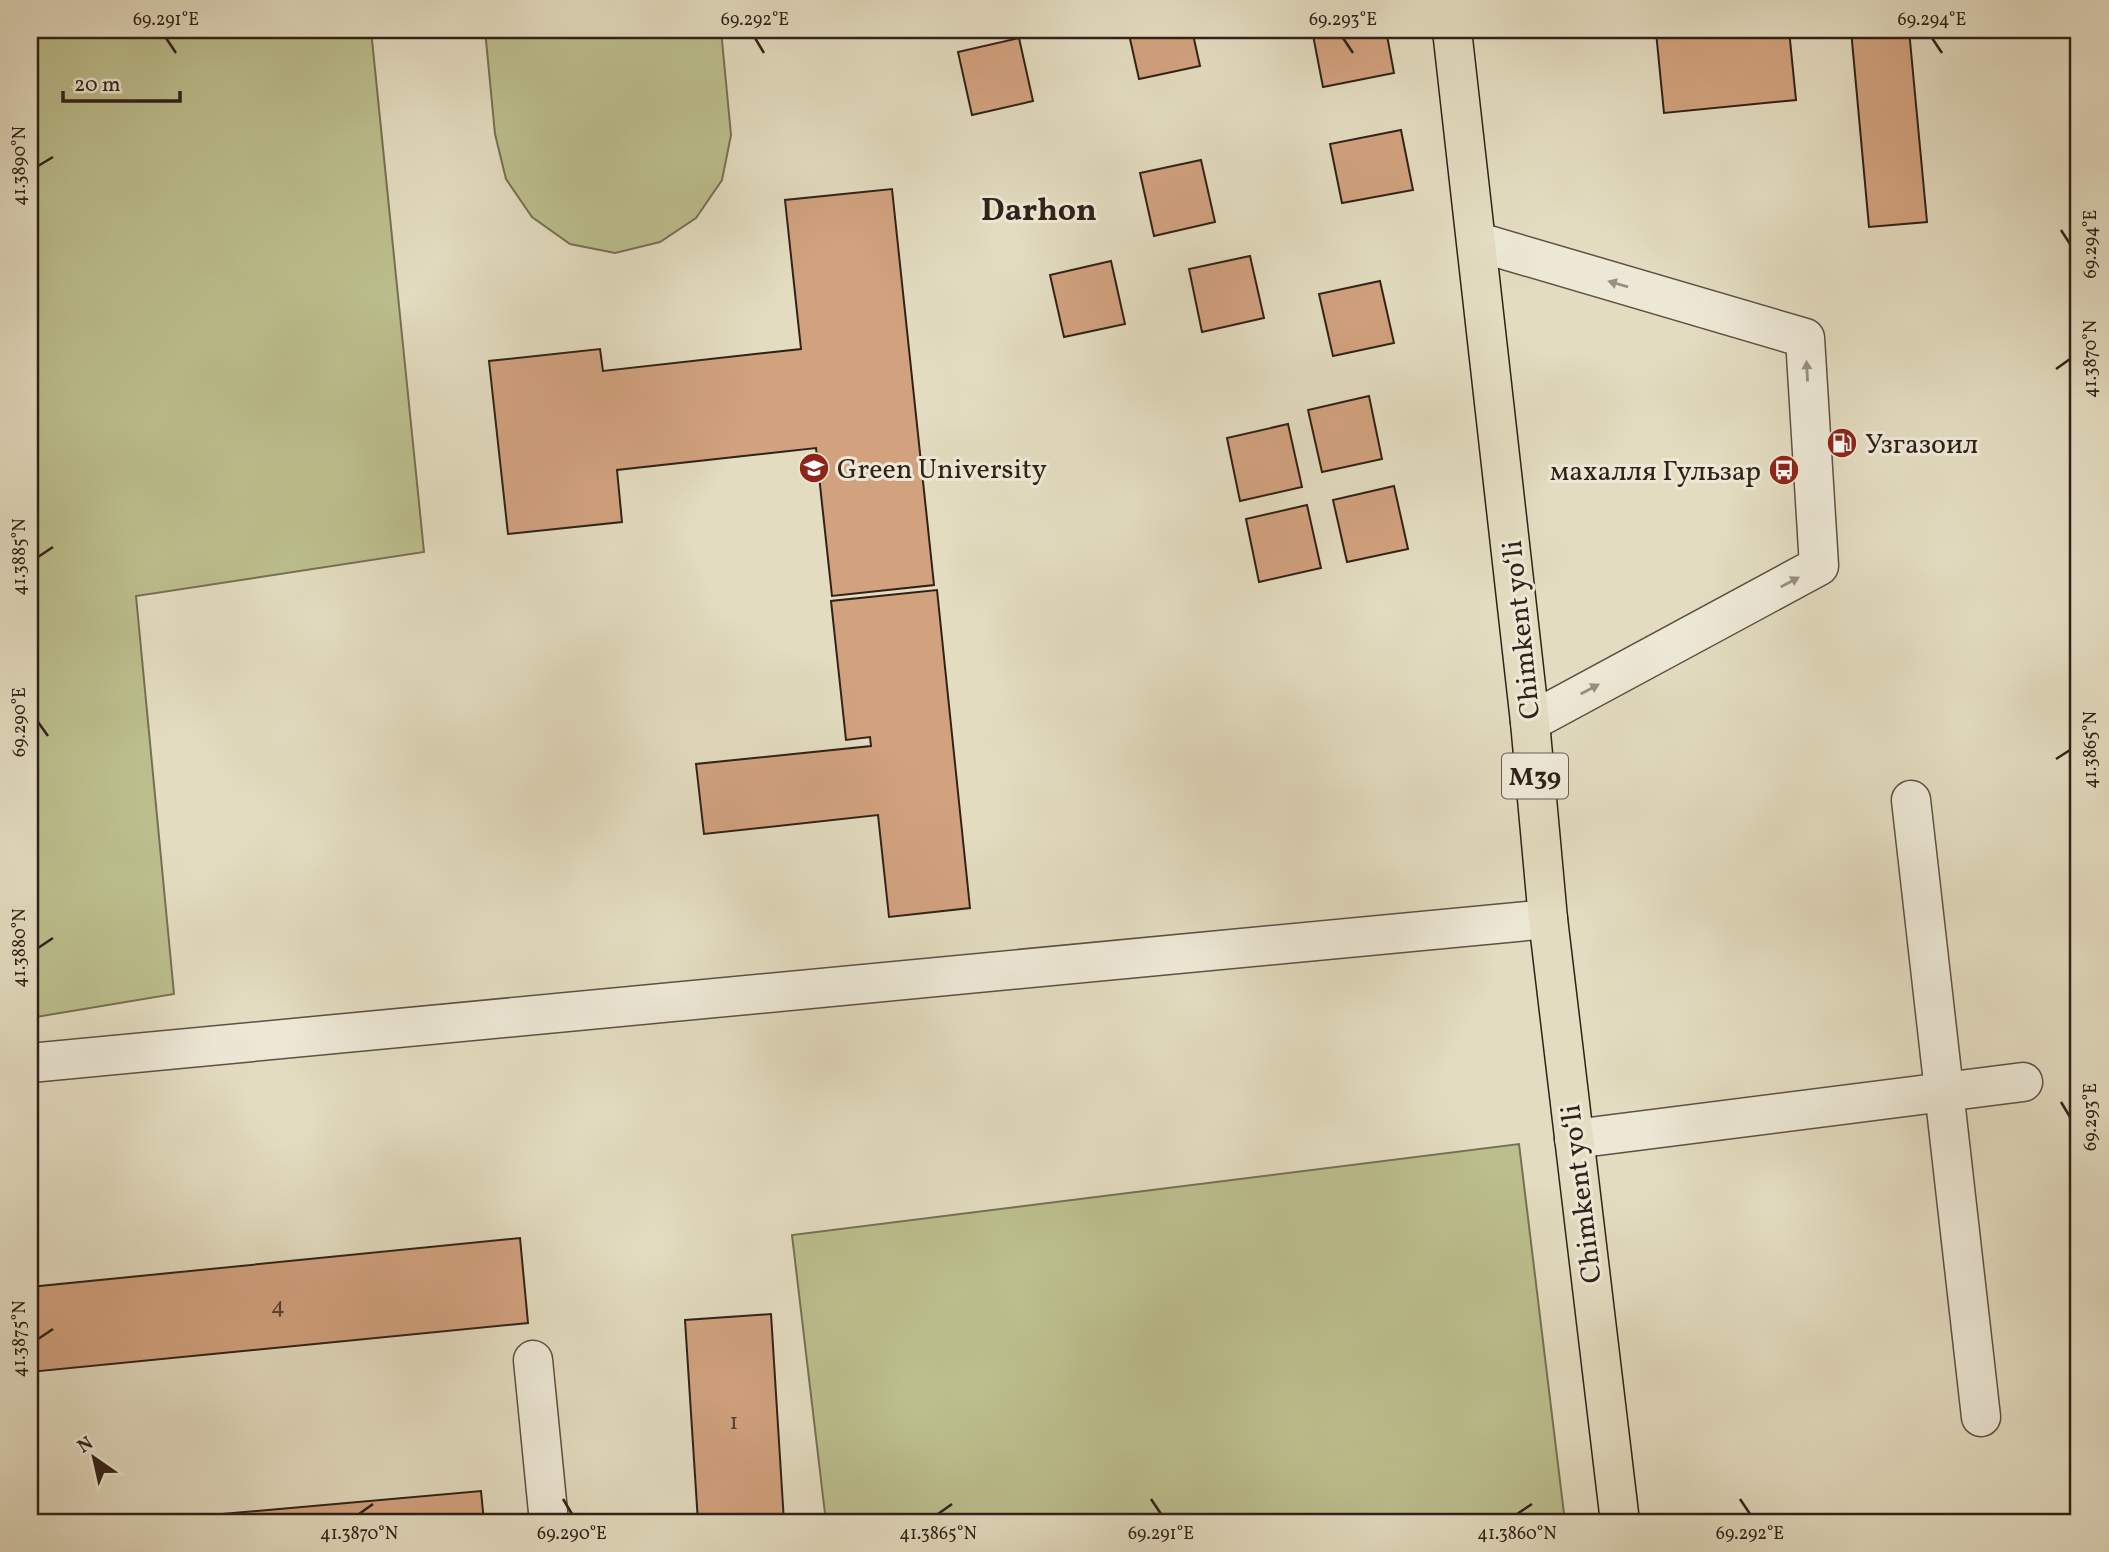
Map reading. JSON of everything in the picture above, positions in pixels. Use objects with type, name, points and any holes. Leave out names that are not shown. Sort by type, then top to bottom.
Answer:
[{"type":"highway","name":"Chimkent yo‘li","points":[[1452,30],[1478,242],[1549,919],[1620,1522]]},
{"type":"lane","points":[[1478,242],[1805,338],[1819,566],[1530,722]]},
{"type":"lane","points":[[1911,800],[1981,1416]]},
{"type":"lane","points":[[30,1063],[1549,919]]},
{"type":"lane","points":[[1574,1139],[2023,1082]]},
{"type":"lane","points":[[533,1360],[549,1522]]},
{"type":"green space","points":[[30,30],[371,30],[424,552],[136,596],[174,994],[30,1018]]},
{"type":"green space","points":[[485,30],[721,30],[731,135],[722,180],[696,218],[660,242],[615,253],[570,244],[532,217],[506,179],[495,134]]},
{"type":"green space","points":[[1519,1144],[1565,1522],[826,1522],[792,1235]]},
{"type":"building","points":[[1128,30],[1192,30],[1200,66],[1139,79]]},
{"type":"building","points":[[1312,30],[1386,30],[1394,73],[1323,87]]},
{"type":"building","points":[[1789,30],[1796,100],[1664,113],[1656,32]]},
{"type":"building","points":[[1851,30],[1909,30],[1927,222],[1869,227]]},
{"type":"building","points":[[1019,38],[1033,101],[972,115],[958,52]]},
{"type":"building","points":[[1401,130],[1413,190],[1342,203],[1330,144]]},
{"type":"building","points":[[1201,160],[1215,222],[1154,236],[1140,173]]},
{"type":"building","points":[[892,189],[934,585],[832,596],[816,448],[617,470],[622,522],[508,534],[489,361],[600,349],[603,371],[801,349],[785,200]]},
{"type":"building","points":[[1250,256],[1264,318],[1202,332],[1189,269]]},
{"type":"building","points":[[1111,261],[1125,324],[1064,337],[1050,275]]},
{"type":"building","points":[[1380,281],[1394,343],[1333,356],[1319,294]]},
{"type":"building","points":[[1369,396],[1382,459],[1322,472],[1308,410]]},
{"type":"building","points":[[1288,424],[1302,487],[1240,501],[1227,438]]},
{"type":"building","points":[[1394,486],[1408,549],[1347,562],[1333,500]]},
{"type":"building","points":[[1307,505],[1321,568],[1259,582],[1246,519]]},
{"type":"building","points":[[937,590],[970,908],[889,917],[878,815],[704,834],[696,764],[871,746],[870,737],[846,740],[831,601]]},
{"type":"building","points":[[520,1238],[528,1323],[30,1372],[30,1287]]},
{"type":"building","points":[[771,1314],[784,1522],[698,1522],[685,1320]]},
{"type":"building","points":[[481,1491],[484,1522],[166,1522],[166,1519]]},
{"type":"place","name":"Узгазоил","points":[[1842,443]]},
{"type":"place","name":"Green University","points":[[814,468]]},
{"type":"place","name":"махалля Гульзар","points":[[1784,470]]},
{"type":"district","name":"Darhon","points":[[1039,209]]}]
